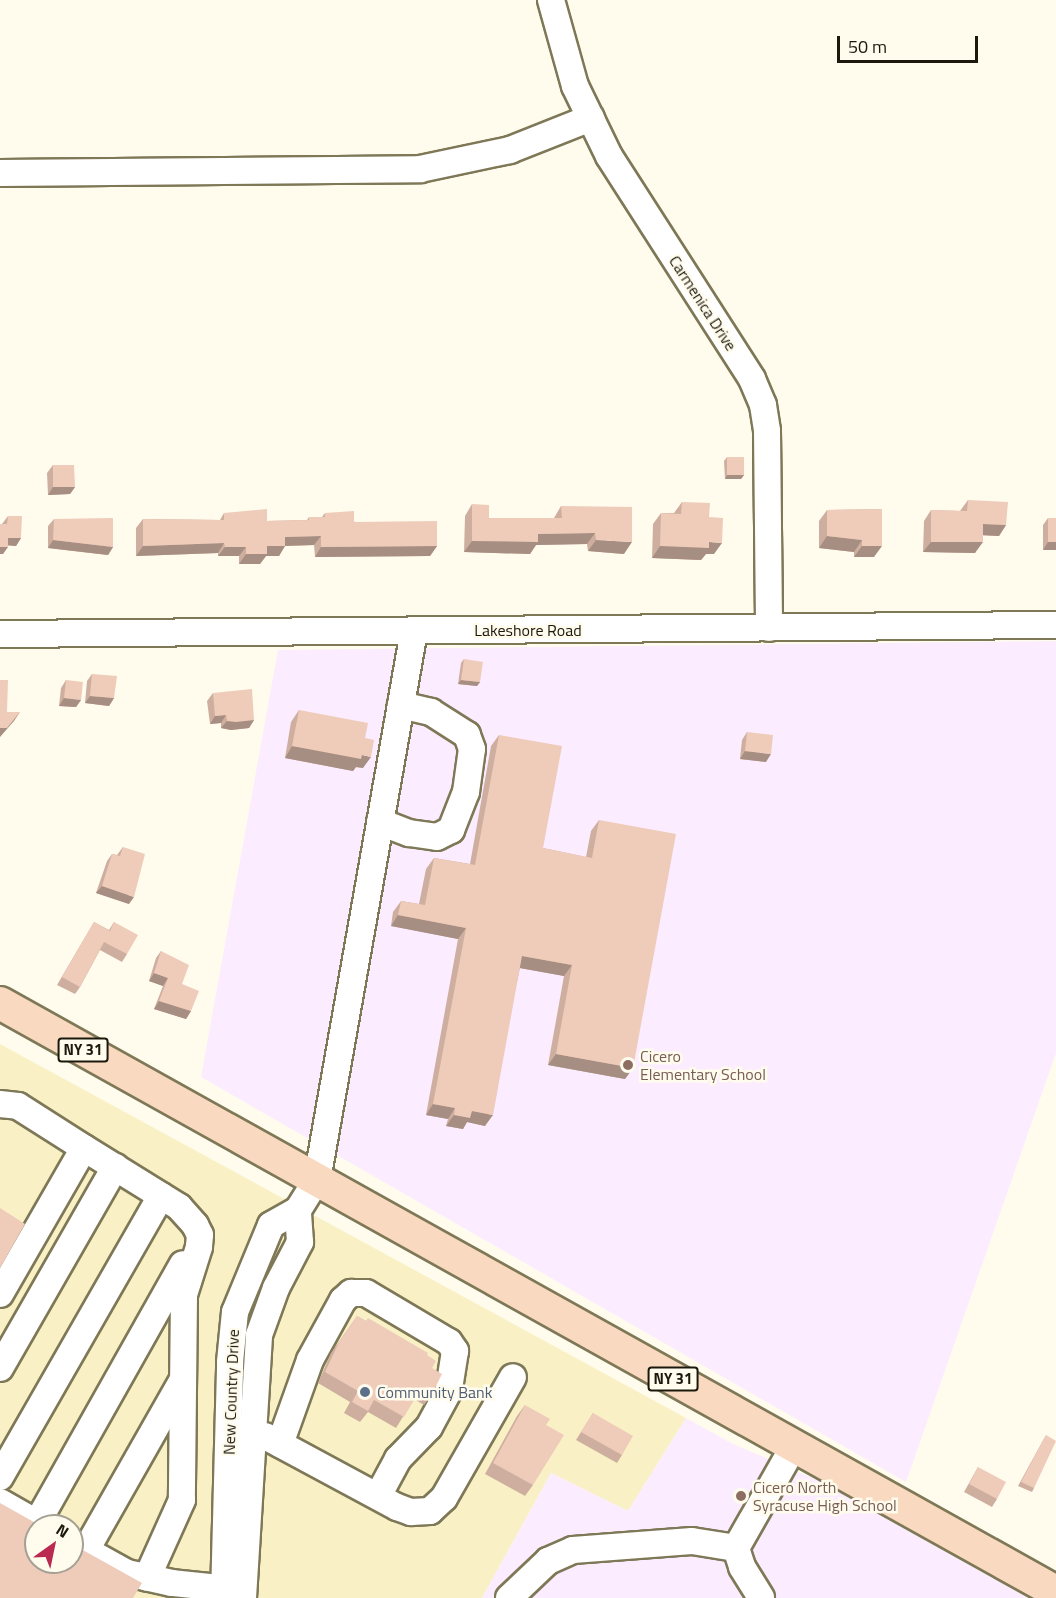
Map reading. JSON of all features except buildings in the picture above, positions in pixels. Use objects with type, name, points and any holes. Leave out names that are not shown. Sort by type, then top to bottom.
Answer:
[{"type":"main road","name":"NY 31","points":[[0,1003],[1056,1592]]},
{"type":"street","name":"Carmenica Drive","points":[[551,0],[575,86],[609,156],[752,379],[763,405],[767,431],[769,628]]},
{"type":"street","points":[[0,173],[420,169],[510,150],[591,118]]},
{"type":"street","name":"Lakeshore Road","points":[[0,634],[1056,625]]},
{"type":"street","points":[[317,1180],[414,631]]},
{"type":"street","points":[[380,822],[409,833],[437,837],[451,830],[466,792],[472,750],[467,735],[431,712],[401,705]]},
{"type":"street","points":[[0,1104],[18,1106],[179,1207],[200,1235]]},
{"type":"street","points":[[0,1294],[84,1148]]},
{"type":"street","points":[[0,1368],[115,1167]]},
{"type":"street","name":"New Country Drive","points":[[234,1594],[241,1427],[259,1335],[276,1288],[300,1242],[298,1210],[317,1180]]},
{"type":"street","points":[[0,1478],[161,1196]]},
{"type":"street","points":[[161,1586],[182,1500],[184,1295],[200,1235]]},
{"type":"street","points":[[46,1514],[200,1235]]},
{"type":"street","points":[[280,1444],[309,1360],[351,1293],[366,1293],[449,1342],[454,1351],[449,1390],[422,1436],[398,1459],[378,1496]]},
{"type":"street","points":[[241,1427],[280,1444],[411,1512],[430,1511],[444,1498],[513,1377]]},
{"type":"street","points":[[84,1538],[184,1378]]},
{"type":"street","points":[[761,1598],[742,1567],[736,1548],[795,1446]]},
{"type":"street","points":[[0,1502],[24,1516]]},
{"type":"street","points":[[509,1598],[548,1561],[573,1550],[692,1541],[736,1548]]},
{"type":"street","points":[[84,1549],[127,1573],[161,1586],[234,1594]]},
{"type":"shaded area","name":"Cicero Elementary School","points":[[1056,641],[1056,1053],[906,1482],[201,1077],[278,650]]},
{"type":"shaded area","points":[[0,1044],[686,1418],[628,1511],[551,1473],[482,1598],[0,1598]]},
{"type":"shaded area","name":"Cicero North Syracuse High School","points":[[686,1418],[733,1444],[817,1480],[1028,1598],[482,1598],[551,1473],[628,1511]]},
{"type":"place","name":"Cicero Elementary School","points":[[628,1065]]},
{"type":"place","name":"Community Bank","points":[[365,1392]]},
{"type":"place","name":"Cicero North Syracuse High School","points":[[741,1496]]}]
